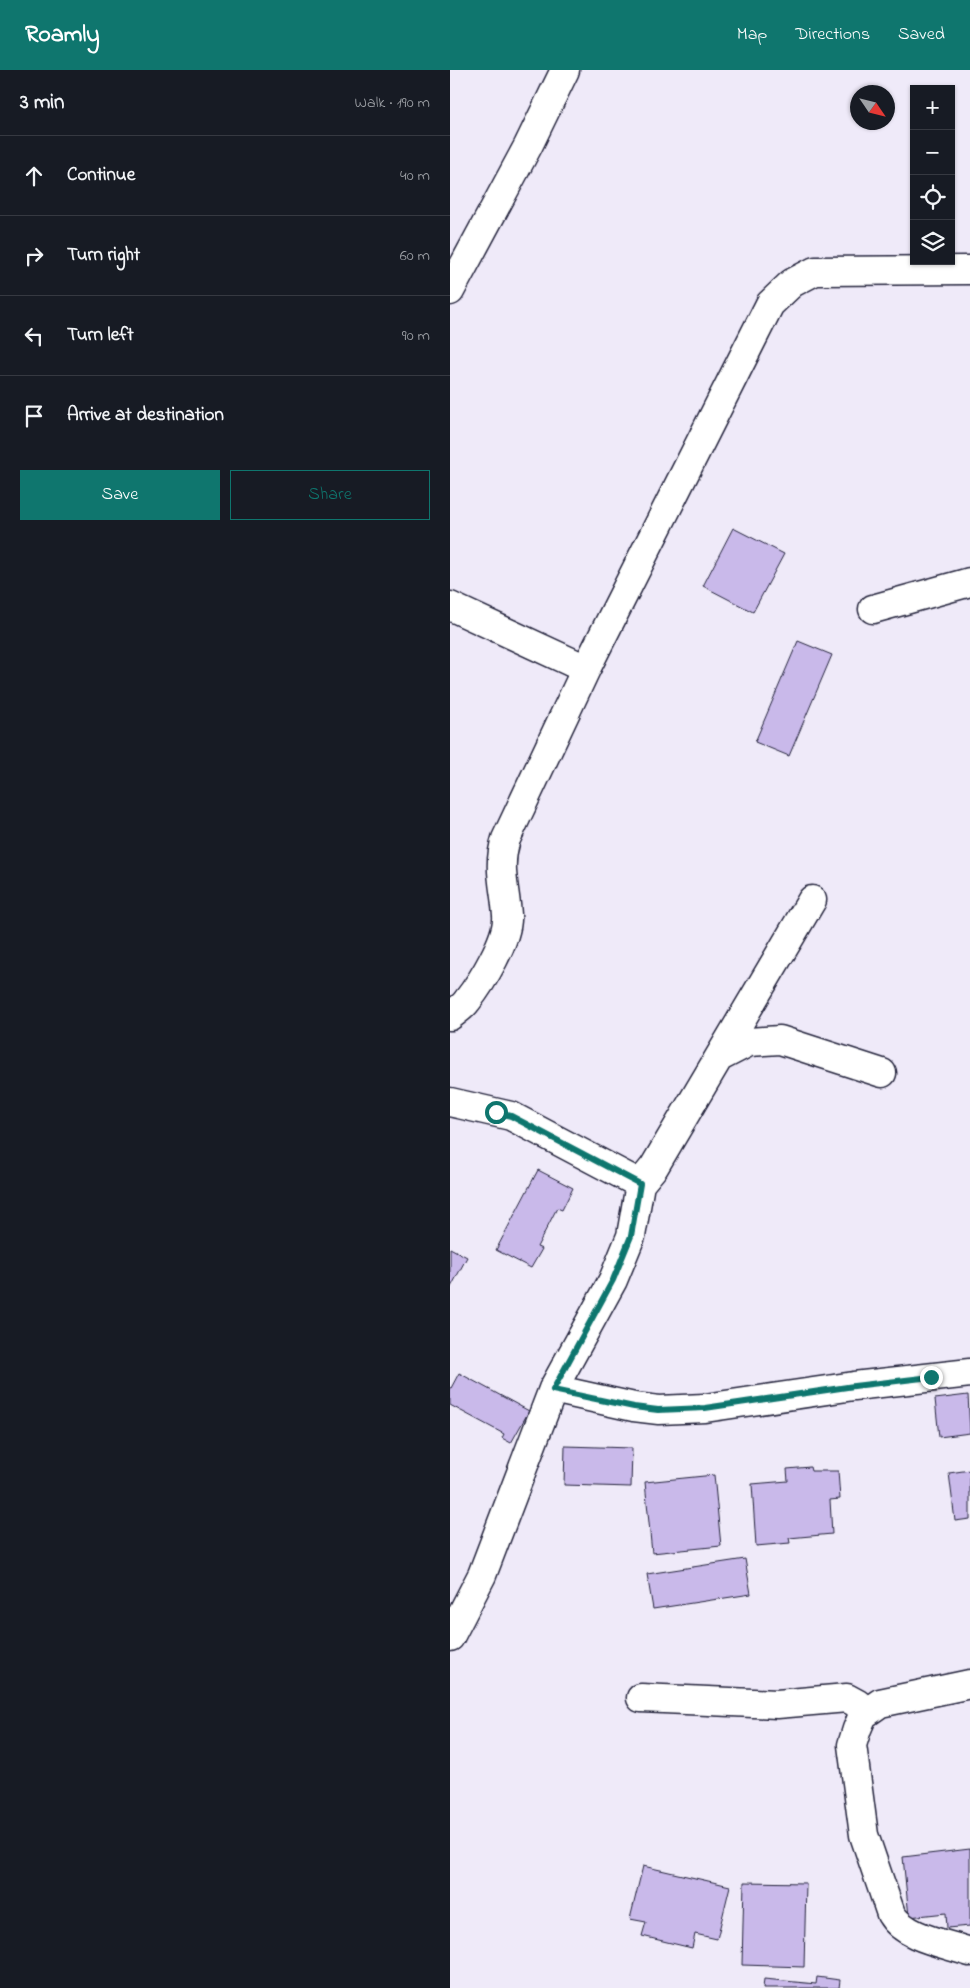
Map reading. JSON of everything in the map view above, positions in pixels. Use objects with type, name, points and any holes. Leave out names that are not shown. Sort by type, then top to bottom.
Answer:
[{"type":"street","points":[[450,291],[528,146],[566,70]]},
{"type":"street","points":[[450,1016],[467,1002],[489,966],[505,932],[507,917],[501,873],[501,856],[506,839],[586,669],[770,304],[792,283],[815,271],[970,270]]},
{"type":"street","points":[[873,609],[970,582]]},
{"type":"street","points":[[450,606],[586,669]]},
{"type":"street","points":[[450,1637],[482,1575],[553,1390],[613,1280],[631,1236],[640,1184],[654,1167],[812,900]]},
{"type":"street","points":[[720,1057],[749,1042],[780,1040],[882,1073]]},
{"type":"street","points":[[450,1102],[511,1116],[640,1184]]},
{"type":"street","points":[[553,1390],[634,1407],[658,1410],[705,1408],[854,1386],[970,1373]]},
{"type":"street","points":[[970,1684],[880,1702],[863,1715],[852,1745],[863,1826],[891,1914],[896,1924],[906,1930],[970,1952]]},
{"type":"street","points":[[641,1698],[777,1704],[847,1698],[858,1704],[863,1715]]},
{"type":"building","points":[[733,528],[784,554],[753,612],[703,586]]},
{"type":"building","points":[[798,641],[832,655],[789,756],[755,742]]},
{"type":"building","points":[[538,1170],[573,1188],[562,1210],[557,1208],[537,1247],[542,1249],[531,1268],[496,1250]]},
{"type":"building","points":[[450,1248],[467,1257],[450,1289]]},
{"type":"building","points":[[459,1373],[529,1411],[511,1443],[502,1438],[504,1434],[450,1405],[450,1390]]},
{"type":"building","points":[[968,1395],[970,1433],[939,1437],[935,1399]]},
{"type":"building","points":[[565,1446],[632,1448],[631,1487],[564,1485]]},
{"type":"building","points":[[810,1467],[811,1471],[838,1471],[840,1499],[830,1500],[832,1534],[789,1538],[790,1543],[756,1546],[752,1484],[788,1481],[787,1469]]},
{"type":"building","points":[[970,1470],[970,1519],[955,1521],[949,1473]]},
{"type":"building","points":[[714,1475],[721,1546],[652,1553],[645,1482]]},
{"type":"building","points":[[745,1559],[751,1594],[653,1609],[647,1574]]},
{"type":"building","points":[[970,1849],[970,1926],[947,1928],[946,1913],[909,1917],[903,1857]]},
{"type":"building","points":[[643,1866],[730,1886],[717,1939],[695,1934],[692,1948],[642,1936],[646,1922],[630,1919]]},
{"type":"building","points":[[744,1882],[806,1883],[804,1967],[742,1965]]},
{"type":"building","points":[[817,1977],[840,1980],[839,1988],[763,1988],[764,1979],[816,1984]]},
{"type":"route","points":[[496,1112],[511,1116],[640,1184],[631,1236],[613,1280],[553,1390],[634,1407],[658,1410],[705,1408],[854,1386],[931,1377]]}]
